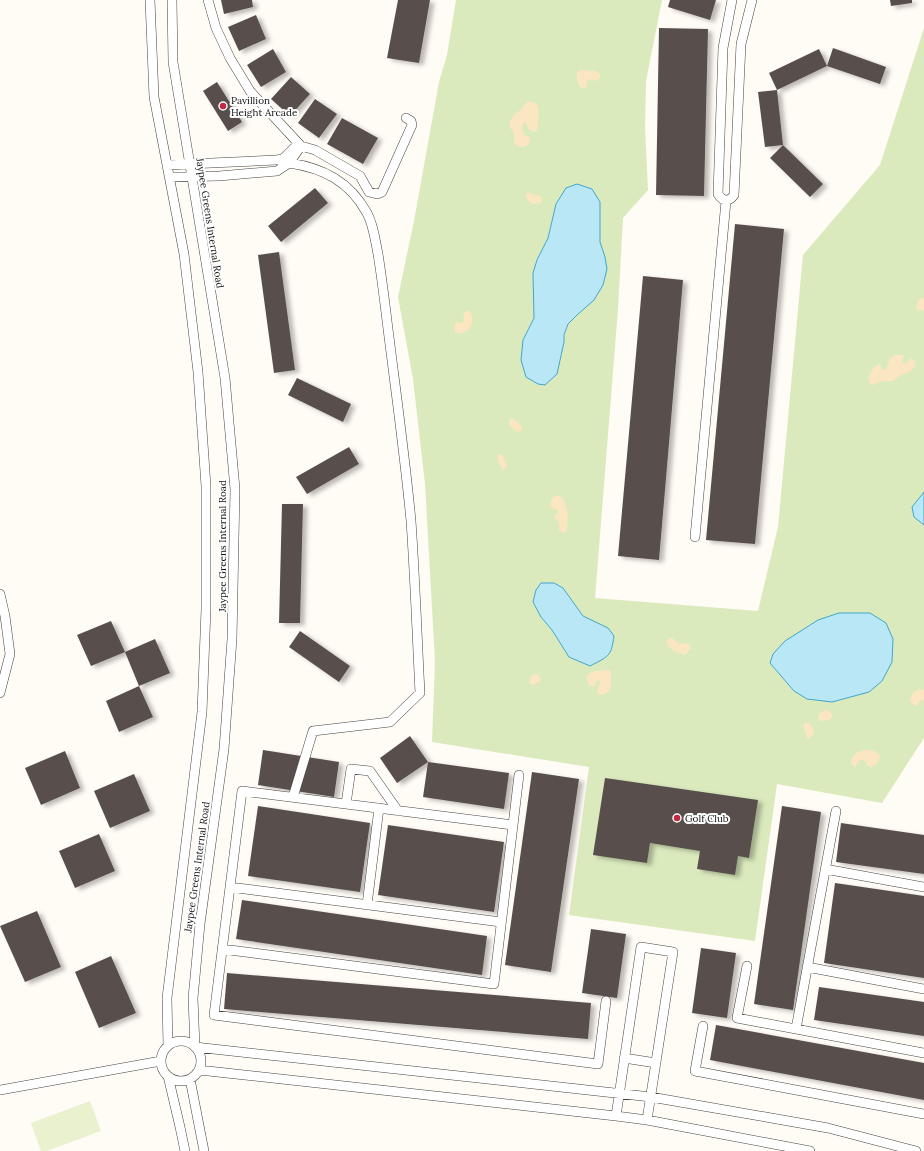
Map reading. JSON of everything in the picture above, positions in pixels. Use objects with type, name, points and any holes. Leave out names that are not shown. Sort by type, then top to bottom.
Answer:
[{"type":"street","name":"Jaypee Greens Internal Road","points":[[150,0],[154,98],[184,254],[198,372],[206,502],[206,609],[202,712],[167,998],[168,1046],[165,1050],[162,1061]]},
{"type":"street","name":"Jaypee Greens Internal Road","points":[[172,0],[173,62],[225,378],[235,489],[232,639],[224,749],[200,924],[193,998],[195,1047],[201,1058],[199,1070]]},
{"type":"street","points":[[208,0],[216,28],[230,58],[250,91],[300,144],[315,150],[360,176],[369,192],[377,194],[382,192],[412,124],[411,121],[406,118]]},
{"type":"street","points":[[726,201],[721,199],[718,194],[723,48],[732,0]]},
{"type":"street","points":[[726,201],[731,199],[734,195],[741,44],[752,0]]},
{"type":"street","points":[[167,164],[276,160],[283,158],[300,144]]},
{"type":"street","points":[[169,177],[219,176],[276,171],[289,163],[300,144]]},
{"type":"street","points":[[289,163],[305,165],[344,184],[352,191],[367,213],[373,229],[382,281],[411,521],[420,693],[390,722],[313,731],[293,797]]},
{"type":"street","points":[[695,537],[726,201]]},
{"type":"street","points":[[0,594],[5,616],[10,654],[0,693]]},
{"type":"street","points":[[346,804],[351,769],[364,770],[370,771],[398,810]]},
{"type":"street","points":[[222,949],[494,984],[520,775]]},
{"type":"street","points":[[513,825],[242,791],[214,1014],[598,1064],[606,1000]]},
{"type":"street","points":[[367,905],[379,808]]},
{"type":"street","points":[[796,1029],[836,811]]},
{"type":"street","points":[[826,869],[924,887]]},
{"type":"street","points":[[230,887],[501,922]]},
{"type":"street","points":[[616,1116],[641,947],[673,952],[647,1120]]},
{"type":"street","points":[[747,966],[737,1018],[924,1053]]},
{"type":"street","points":[[807,967],[924,989]]},
{"type":"street","points":[[703,1026],[695,1071],[924,1114]]},
{"type":"street","points":[[168,1046],[173,1043],[185,1042],[195,1047],[651,1097],[828,1128],[916,1151]]},
{"type":"street","points":[[624,1058],[656,1063]]},
{"type":"street","points":[[0,1090],[162,1061],[162,1066],[168,1076],[185,1151]]},
{"type":"street","points":[[168,1076],[179,1081],[190,1079],[199,1070],[616,1116],[647,1120],[810,1151]]},
{"type":"street","points":[[190,1079],[204,1151]]},
{"type":"green space","points":[[456,0],[662,0],[646,81],[645,128],[648,190],[623,218],[618,309],[595,598],[758,611],[778,527],[803,255],[880,165],[924,28],[924,492],[912,507],[914,517],[924,525],[924,738],[882,803],[777,784],[755,941],[569,915],[589,767],[432,742],[435,661],[425,484],[413,379],[398,297],[414,221],[439,82],[447,55]],"holes":[[[600,202],[600,242],[605,257],[577,315],[568,324],[564,335],[564,342],[557,374],[523,340],[534,318],[533,273],[537,260],[548,238],[556,204]],[[563,588],[583,616],[592,621],[590,666],[569,657],[552,630],[541,617]]]},
{"type":"green space","points":[[90,1101],[101,1131],[47,1151],[41,1151],[31,1123]]},
{"type":"sand","points":[[580,70],[596,71],[600,74],[600,77],[597,81],[588,79],[586,88],[582,88],[577,79],[577,72]]},
{"type":"sand","points":[[528,101],[537,104],[538,127],[534,132],[528,129],[526,121],[524,123],[522,130],[530,139],[529,144],[524,147],[519,147],[514,143],[514,133],[510,126],[510,121]]},
{"type":"sand","points":[[529,192],[541,196],[542,201],[540,203],[531,204],[527,199],[526,194]]},
{"type":"sand","points":[[924,297],[924,312],[923,310],[917,310],[916,307],[919,299]]},
{"type":"sand","points":[[470,311],[473,319],[470,328],[460,334],[455,332],[454,327],[456,322],[463,323],[464,313]]},
{"type":"sand","points":[[895,355],[904,355],[902,362],[906,364],[910,358],[915,361],[915,366],[913,369],[894,381],[886,381],[873,385],[870,384],[868,378],[874,367],[880,364],[882,370],[886,369],[890,358]]},
{"type":"sand","points":[[512,418],[521,425],[523,430],[517,432],[509,425],[509,420]]},
{"type":"sand","points":[[497,455],[502,455],[507,465],[503,470],[498,461]]},
{"type":"sand","points":[[557,495],[564,501],[567,511],[568,522],[566,532],[562,533],[559,530],[559,522],[555,519],[555,515],[558,513],[558,510],[553,509],[550,505],[552,498]]},
{"type":"sand","points":[[671,637],[679,644],[688,643],[691,648],[685,655],[673,650],[669,647],[666,641]]},
{"type":"sand","points":[[609,670],[611,672],[611,685],[606,694],[601,695],[597,692],[600,682],[598,680],[594,687],[589,685],[586,677],[588,674],[593,672]]},
{"type":"sand","points":[[535,674],[540,677],[541,681],[534,685],[530,684],[529,680],[531,676]]},
{"type":"sand","points":[[919,689],[924,690],[924,700],[920,701],[916,706],[911,702],[910,698]]},
{"type":"sand","points":[[825,710],[830,711],[833,715],[830,720],[818,720],[819,714]]},
{"type":"sand","points":[[805,723],[809,723],[813,728],[814,733],[809,739],[807,738],[803,725]]},
{"type":"sand","points":[[866,750],[874,751],[879,754],[880,756],[878,762],[876,765],[870,767],[864,760],[860,760],[855,767],[851,763],[852,757],[858,752]]},
{"type":"water","points":[[577,184],[592,189],[600,202],[600,242],[607,269],[603,285],[594,300],[568,324],[564,335],[564,342],[557,374],[545,385],[538,384],[526,377],[521,360],[523,340],[534,318],[533,273],[537,260],[548,238],[556,204],[566,188]]},
{"type":"water","points":[[924,492],[924,525],[914,517],[912,507]]},
{"type":"water","points":[[541,583],[554,583],[563,588],[583,616],[608,628],[614,636],[612,648],[605,658],[590,666],[569,657],[552,630],[541,617],[533,602],[536,590]]},
{"type":"water","points":[[839,613],[870,613],[886,623],[893,639],[892,662],[882,681],[869,692],[832,702],[807,699],[794,691],[770,663],[773,654],[785,641],[818,620]]},
{"type":"building","points":[[221,0],[252,0],[253,7],[224,14]]},
{"type":"building","points":[[398,0],[430,0],[419,63],[387,58]]},
{"type":"building","points":[[670,0],[716,0],[710,20],[668,7]]},
{"type":"building","points":[[890,0],[912,0],[912,3],[891,6]]},
{"type":"building","points":[[256,15],[266,39],[239,51],[228,27]]},
{"type":"building","points":[[659,28],[708,29],[704,196],[656,195]]},
{"type":"building","points":[[833,48],[886,67],[880,84],[827,66]]},
{"type":"building","points":[[273,49],[286,72],[261,87],[247,65]]},
{"type":"building","points":[[819,49],[827,66],[777,90],[769,73]]},
{"type":"building","points":[[291,77],[310,94],[290,116],[271,99]]},
{"type":"building","name":"Pavillion Height Arcade","points":[[217,82],[242,122],[228,131],[203,91]]},
{"type":"building","points":[[777,90],[783,145],[765,147],[758,92]]},
{"type":"building","points":[[315,99],[337,114],[319,138],[298,123]]},
{"type":"building","points":[[342,118],[378,138],[363,164],[327,144]]},
{"type":"building","points":[[783,145],[823,184],[810,197],[770,158]]},
{"type":"building","points":[[315,188],[328,203],[281,242],[268,226]]},
{"type":"building","points":[[735,224],[784,229],[755,544],[706,540]]},
{"type":"building","points":[[279,252],[295,370],[274,373],[258,255]]},
{"type":"building","points":[[643,276],[683,280],[659,560],[618,556]]},
{"type":"building","points":[[297,378],[351,404],[343,422],[288,395]]},
{"type":"building","points":[[349,447],[359,464],[307,494],[296,477]]},
{"type":"building","points":[[282,504],[303,504],[300,623],[279,623]]},
{"type":"building","points":[[111,621],[125,652],[91,666],[77,635]]},
{"type":"building","points":[[300,631],[350,666],[339,682],[289,647]]},
{"type":"building","points":[[155,639],[170,673],[139,686],[125,652]]},
{"type":"building","points":[[139,686],[153,717],[119,732],[106,701]]},
{"type":"building","points":[[410,736],[428,762],[397,783],[380,758]]},
{"type":"building","points":[[263,750],[339,762],[334,797],[258,785]]},
{"type":"building","points":[[65,751],[80,788],[41,805],[25,768]]},
{"type":"building","points":[[428,762],[509,773],[504,809],[423,797]]},
{"type":"building","points":[[532,772],[579,779],[551,972],[505,965]]},
{"type":"building","points":[[134,774],[150,811],[110,828],[94,791]]},
{"type":"building","name":"Golf Club","points":[[605,778],[758,800],[749,858],[738,856],[735,875],[697,869],[700,851],[650,843],[647,863],[593,855]]},
{"type":"building","points":[[258,806],[370,823],[360,892],[248,876]]},
{"type":"building","points":[[782,806],[821,812],[793,1010],[754,1004]]},
{"type":"building","points":[[841,823],[924,835],[924,874],[836,862]]},
{"type":"building","points":[[388,825],[504,842],[494,912],[378,895]]},
{"type":"building","points":[[99,834],[115,871],[75,888],[59,851]]},
{"type":"building","points":[[835,883],[924,896],[924,978],[824,963]]},
{"type":"building","points":[[242,900],[487,936],[482,975],[236,939]]},
{"type":"building","points":[[37,911],[61,967],[25,982],[0,926]]},
{"type":"building","points":[[591,929],[626,934],[617,998],[582,993]]},
{"type":"building","points":[[701,948],[736,953],[727,1018],[692,1013]]},
{"type":"building","points":[[111,956],[136,1013],[99,1028],[75,972]]},
{"type":"building","points":[[227,973],[591,1003],[588,1039],[224,1009]]},
{"type":"building","points":[[819,987],[924,1002],[924,1036],[814,1020]]},
{"type":"building","points":[[716,1025],[924,1063],[924,1100],[710,1060]]},
{"type":"place","name":"Pavillion Height Arcade","points":[[223,106]]},
{"type":"place","name":"Golf Club","points":[[677,818]]}]
